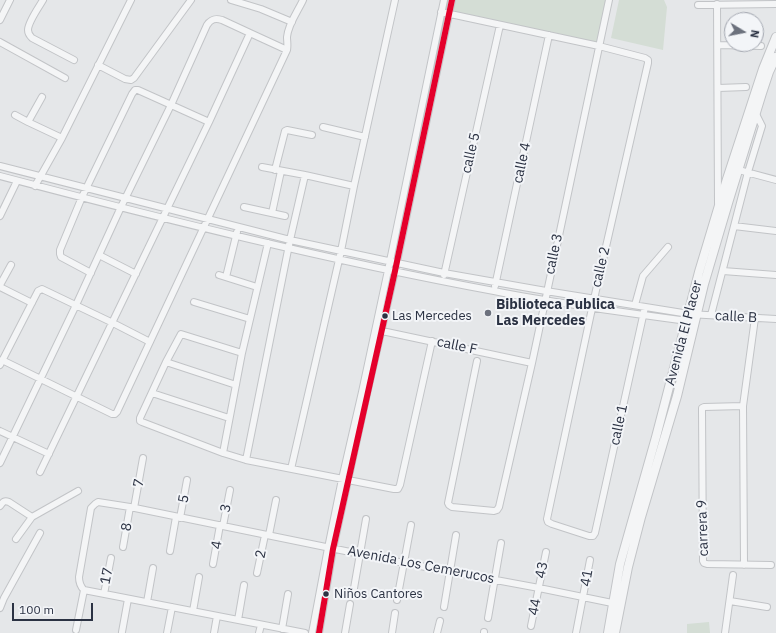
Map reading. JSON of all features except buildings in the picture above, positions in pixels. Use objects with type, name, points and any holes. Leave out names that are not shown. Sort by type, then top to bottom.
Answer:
[{"type":"street","points":[[0,20],[10,0]]},
{"type":"street","points":[[43,0],[29,24],[29,35],[74,60]]},
{"type":"street","points":[[35,186],[62,138],[131,0]]},
{"type":"street","points":[[98,65],[125,79],[131,80],[134,78],[191,0]]},
{"type":"street","points":[[231,0],[261,9],[292,22]]},
{"type":"street","points":[[150,342],[42,289],[38,291],[1,362],[112,414],[117,412],[208,220],[287,50],[287,36],[303,0]]},
{"type":"street","points":[[292,469],[340,259],[354,186],[395,0]]},
{"type":"street","points":[[312,633],[444,0]]},
{"type":"street","points":[[345,479],[382,330],[452,0]]},
{"type":"street","name":"calle 3","points":[[477,361],[448,502],[452,507],[497,510],[499,507],[532,363],[544,300],[609,0]]},
{"type":"street","points":[[717,4],[718,208]]},
{"type":"street","points":[[698,5],[776,4]]},
{"type":"street","points":[[442,12],[599,46]]},
{"type":"street","points":[[0,463],[171,105],[207,25],[213,19],[222,20],[287,50]]},
{"type":"street","name":"calle 5","points":[[442,281],[500,25]]},
{"type":"street","points":[[40,472],[168,209],[250,33]]},
{"type":"street","name":"calle 4","points":[[494,291],[549,35]]},
{"type":"street","name":"Avenida El Placer","points":[[692,318],[706,277],[734,169],[763,69],[776,37]]},
{"type":"street","points":[[0,42],[65,78]]},
{"type":"street","points":[[718,45],[724,45]]},
{"type":"street","name":"calle 2","points":[[595,534],[589,536],[552,524],[548,522],[548,518],[594,298],[648,63],[648,60],[645,58],[599,46]]},
{"type":"street","name":"Avenida El Placer","points":[[608,633],[676,396],[692,318],[699,272],[718,208],[756,114],[769,72],[776,56]]},
{"type":"street","points":[[718,88],[746,87]]},
{"type":"street","points":[[91,273],[61,257],[61,247],[82,198],[135,90],[209,122]]},
{"type":"street","points":[[28,122],[42,97]]},
{"type":"street","points":[[711,315],[748,172],[762,126],[756,114]]},
{"type":"street","points":[[15,115],[62,138]]},
{"type":"street","points":[[323,127],[365,137]]},
{"type":"street","points":[[272,213],[285,131],[287,130],[312,135]]},
{"type":"street","points":[[0,166],[290,240],[496,282],[644,306],[692,318]]},
{"type":"street","points":[[262,167],[354,186]]},
{"type":"street","points":[[734,169],[776,180]]},
{"type":"street","points":[[246,460],[290,240],[305,175]]},
{"type":"street","points":[[0,176],[236,236],[388,270],[494,291],[642,316],[692,318]]},
{"type":"street","points":[[0,216],[17,181]]},
{"type":"street","points":[[244,206],[286,216]]},
{"type":"street","points":[[734,226],[776,231]]},
{"type":"street","points":[[226,277],[238,227]]},
{"type":"street","points":[[222,453],[242,353],[268,243]]},
{"type":"street","points":[[635,305],[643,276],[668,247]]},
{"type":"street","points":[[99,255],[136,274]]},
{"type":"street","points":[[11,265],[0,284],[32,303]]},
{"type":"street","points":[[723,271],[776,275]]},
{"type":"street","points":[[219,275],[257,287]]},
{"type":"street","points":[[194,302],[250,319]]},
{"type":"street","name":"calle 1","points":[[595,534],[644,306]]},
{"type":"street","name":"calle B","points":[[692,318],[711,315],[776,319]]},
{"type":"street","points":[[755,318],[743,406],[744,565],[771,565]]},
{"type":"street","name":"calle F","points":[[382,330],[532,363]]},
{"type":"street","points":[[242,353],[182,334],[179,336],[140,418],[140,421],[222,453],[246,460],[398,489],[432,341]]},
{"type":"street","points":[[166,362],[236,385]]},
{"type":"street","points":[[152,393],[230,418]]},
{"type":"street","name":"carrera 9","points":[[743,406],[702,408],[702,410],[703,561],[707,564],[744,565]]},
{"type":"street","points":[[0,431],[49,454]]},
{"type":"street","name":"7","points":[[132,508],[143,458]]},
{"type":"street","name":"5","points":[[170,551],[187,480]]},
{"type":"street","name":"3","points":[[221,526],[230,490]]},
{"type":"street","points":[[16,539],[32,517],[78,491]]},
{"type":"street","name":"2","points":[[257,573],[276,500]]},
{"type":"street","points":[[0,506],[3,502],[9,502],[32,517]]},
{"type":"street","name":"Avenida Los Cemerucos","points":[[84,590],[79,581],[79,577],[91,508],[98,502],[102,502],[450,572],[584,596],[617,604]]},
{"type":"street","name":"8","points":[[123,547],[132,508]]},
{"type":"street","points":[[353,594],[366,519]]},
{"type":"street","points":[[397,600],[411,525]]},
{"type":"street","name":"4","points":[[213,564],[221,526]]},
{"type":"street","points":[[0,608],[40,533]]},
{"type":"street","points":[[444,607],[456,535]]},
{"type":"street","points":[[488,618],[501,543]]},
{"type":"street","points":[[319,633],[330,548]]},
{"type":"street","name":"43","points":[[539,588],[546,552]]},
{"type":"street","name":"17","points":[[104,594],[111,558]]},
{"type":"street","name":"41","points":[[576,633],[590,560]]},
{"type":"street","points":[[147,602],[153,568]]},
{"type":"street","points":[[725,633],[733,575]]},
{"type":"street","points":[[193,611],[199,577]]},
{"type":"street","points":[[238,620],[244,585]]},
{"type":"street","name":"44","points":[[531,626],[539,588]]},
{"type":"street","points":[[76,630],[84,590],[305,633]]},
{"type":"street","points":[[282,629],[288,594]]},
{"type":"street","points":[[122,632],[128,599]]},
{"type":"street","points":[[730,601],[767,607]]},
{"type":"street","points":[[345,633],[350,604]]},
{"type":"street","name":"Avenida El Placer","points":[[615,633],[617,604]]},
{"type":"street","points":[[168,633],[172,607]]},
{"type":"street","points":[[392,633],[395,613]]},
{"type":"street","points":[[214,633],[217,616]]},
{"type":"street","points":[[438,633],[440,621]]},
{"type":"street","points":[[259,633],[261,625]]},
{"type":"shaded area","points":[[454,0],[607,0],[598,44],[451,13]]},
{"type":"shaded area","points":[[619,0],[664,0],[667,7],[663,50],[611,38]]},
{"type":"shaded area","points":[[709,622],[710,633],[687,633],[687,624]]},
{"type":"transit line","points":[[319,633],[333,549],[395,271],[452,0]]},
{"type":"place","name":"Biblioteca Publica Las Mercedes","points":[[488,313]]},
{"type":"place","name":"Las Mercedes","points":[[385,316]]},
{"type":"place","name":"Niños Cantores","points":[[326,594]]}]
